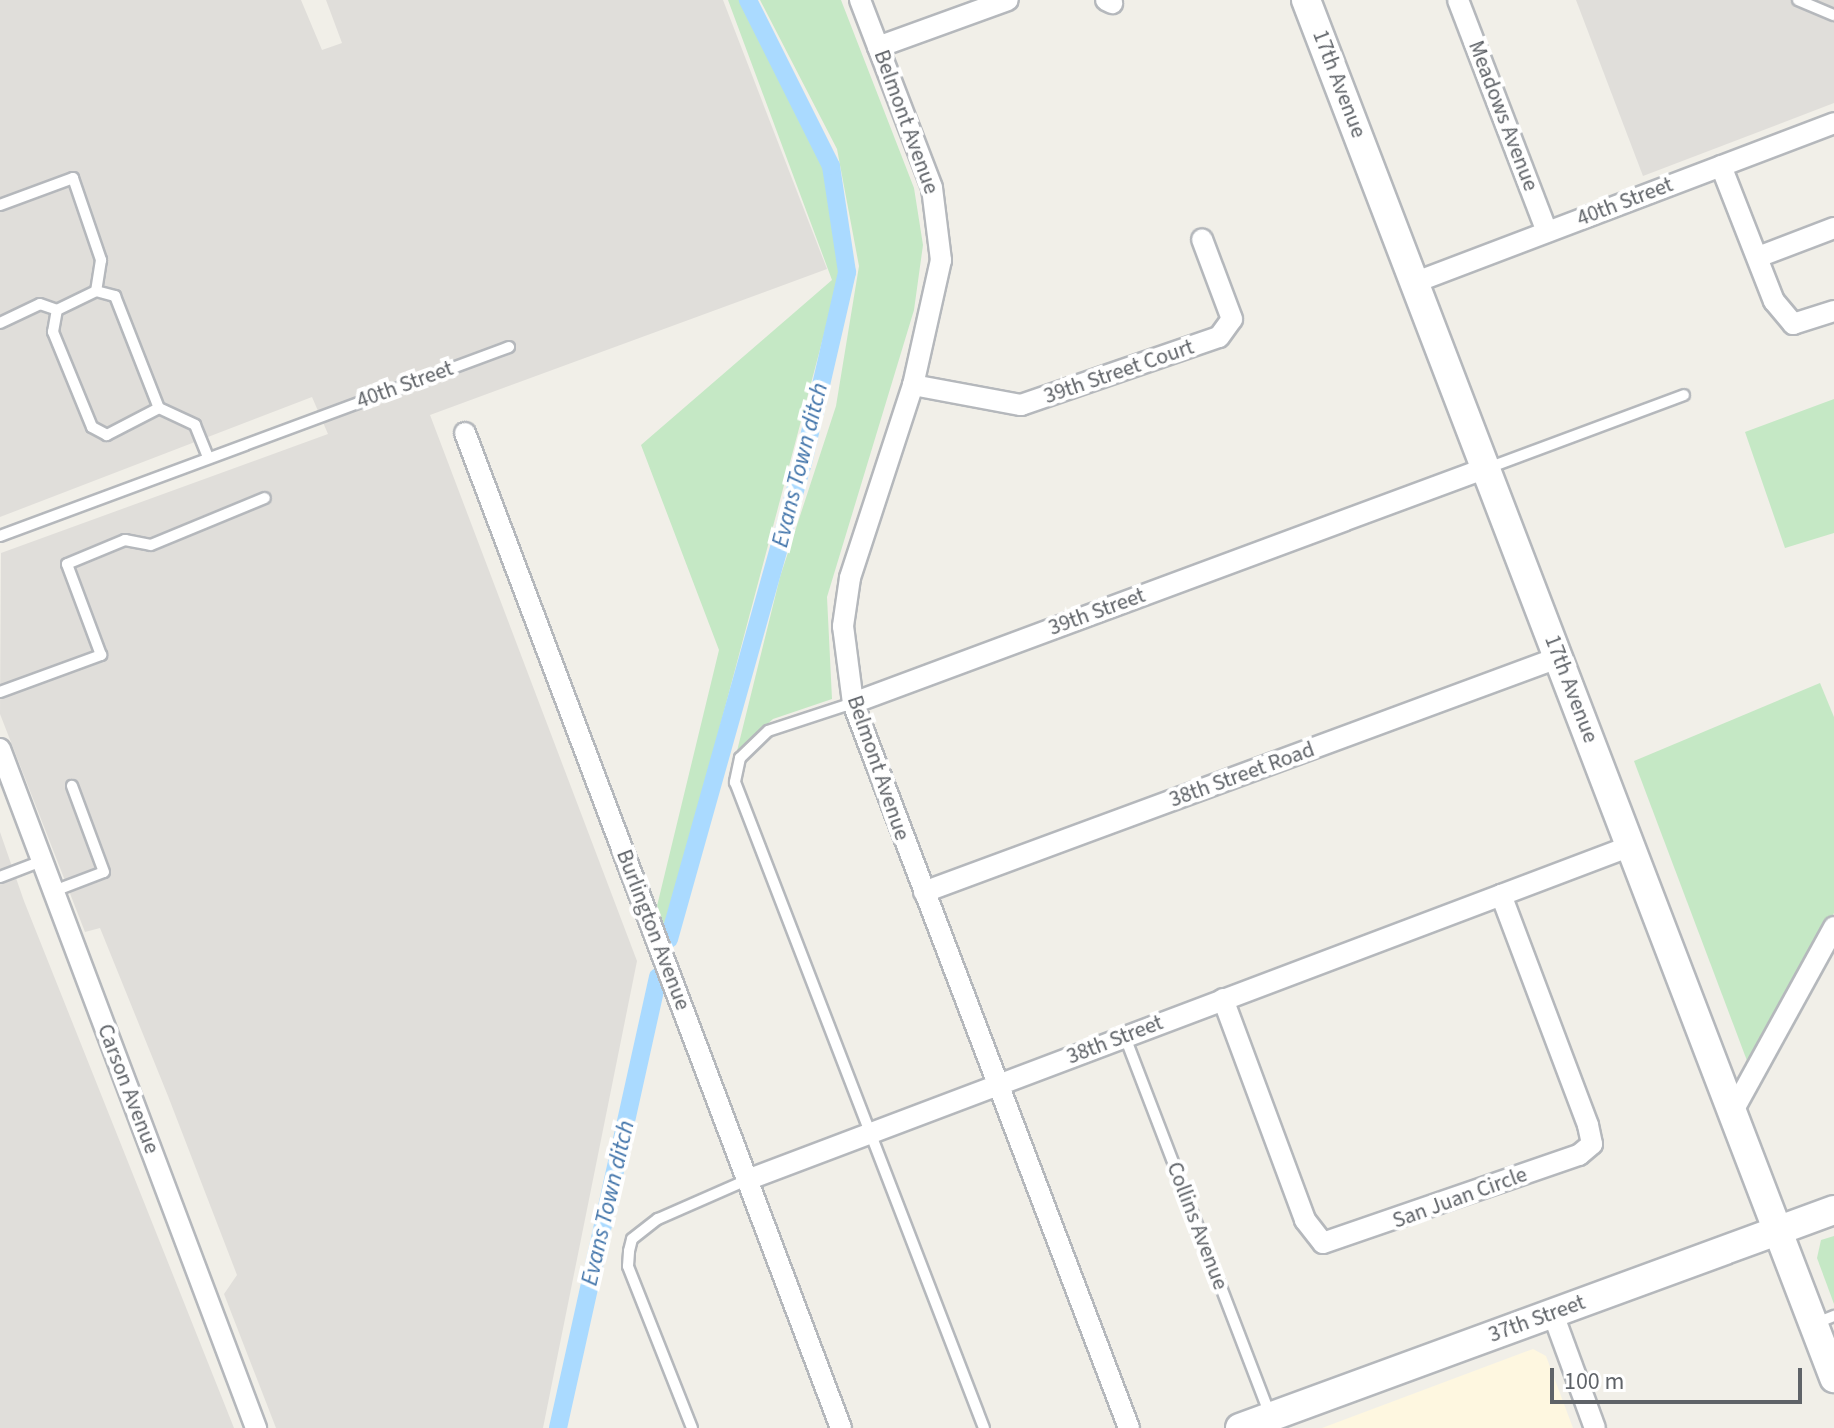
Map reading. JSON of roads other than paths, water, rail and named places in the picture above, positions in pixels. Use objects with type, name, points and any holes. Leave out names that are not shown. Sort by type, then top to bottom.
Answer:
[{"type":"main road","name":"17th Avenue","points":[[1306,0],[1778,1229],[1824,1320],[1834,1378]]},
{"type":"main road","name":"37th Street","points":[[1240,1428],[1834,1210]]},
{"type":"street","name":"Belmont Avenue","points":[[860,0],[940,218],[941,260],[913,385],[850,578],[843,626],[853,703],[1129,1428]]},
{"type":"street","points":[[878,47],[1008,0]]},
{"type":"street","name":"Meadows Avenue","points":[[1458,0],[1547,232]]},
{"type":"street","name":"40th Street","points":[[1416,282],[1834,123]]},
{"type":"street","points":[[1721,166],[1758,257],[1793,324],[1834,311]]},
{"type":"street","points":[[1758,257],[1834,228]]},
{"type":"street","name":"39th Street Court","points":[[913,385],[1021,405],[1219,337],[1232,319],[1202,239]]},
{"type":"street","name":"Burlington Avenue","points":[[465,433],[841,1428]]},
{"type":"street","name":"39th Street","points":[[853,703],[1486,468]]},
{"type":"street","name":"38th Street Road","points":[[924,892],[1560,657]]},
{"type":"street","name":"Carson Avenue","points":[[0,749],[4,771],[54,891],[256,1428]]},
{"type":"street","name":"38th Street","points":[[747,1180],[1631,846]]},
{"type":"street","name":"San Juan Circle","points":[[1223,999],[1305,1220],[1323,1243],[1579,1155],[1592,1144],[1588,1125],[1501,895]]},
{"type":"street","points":[[1733,1111],[1834,927]]},
{"type":"street","points":[[1553,1314],[1595,1428]]},
{"type":"lane","points":[[1798,0],[1834,15]]},
{"type":"lane","points":[[0,205],[73,178],[101,260],[96,291]]},
{"type":"lane","points":[[0,323],[28,307],[57,310],[96,291],[115,296],[159,408],[195,425],[208,457]]},
{"type":"lane","points":[[57,310],[53,332],[92,427],[107,435],[159,408]]},
{"type":"lane","name":"40th Street","points":[[0,536],[509,347]]},
{"type":"lane","points":[[1486,468],[1684,395]]},
{"type":"lane","points":[[0,692],[101,655],[67,564],[125,540],[151,545],[265,498]]},
{"type":"lane","name":"39th Street","points":[[853,703],[768,731],[740,758],[735,782],[872,1132]]},
{"type":"lane","points":[[54,891],[104,872],[72,786]]},
{"type":"lane","points":[[0,877],[42,861]]},
{"type":"lane","name":"Collins Avenue","points":[[1124,1036],[1270,1416]]},
{"type":"lane","points":[[872,1132],[984,1428]]},
{"type":"lane","name":"38th Street","points":[[692,1428],[628,1266],[632,1239],[658,1219],[747,1180]]},
{"type":"waterway","name":"Evans Town ditch","points":[[669,939],[803,463],[847,272],[831,166],[748,0]]},
{"type":"waterway","name":"Evans Town ditch","points":[[558,1428],[658,977]]}]
